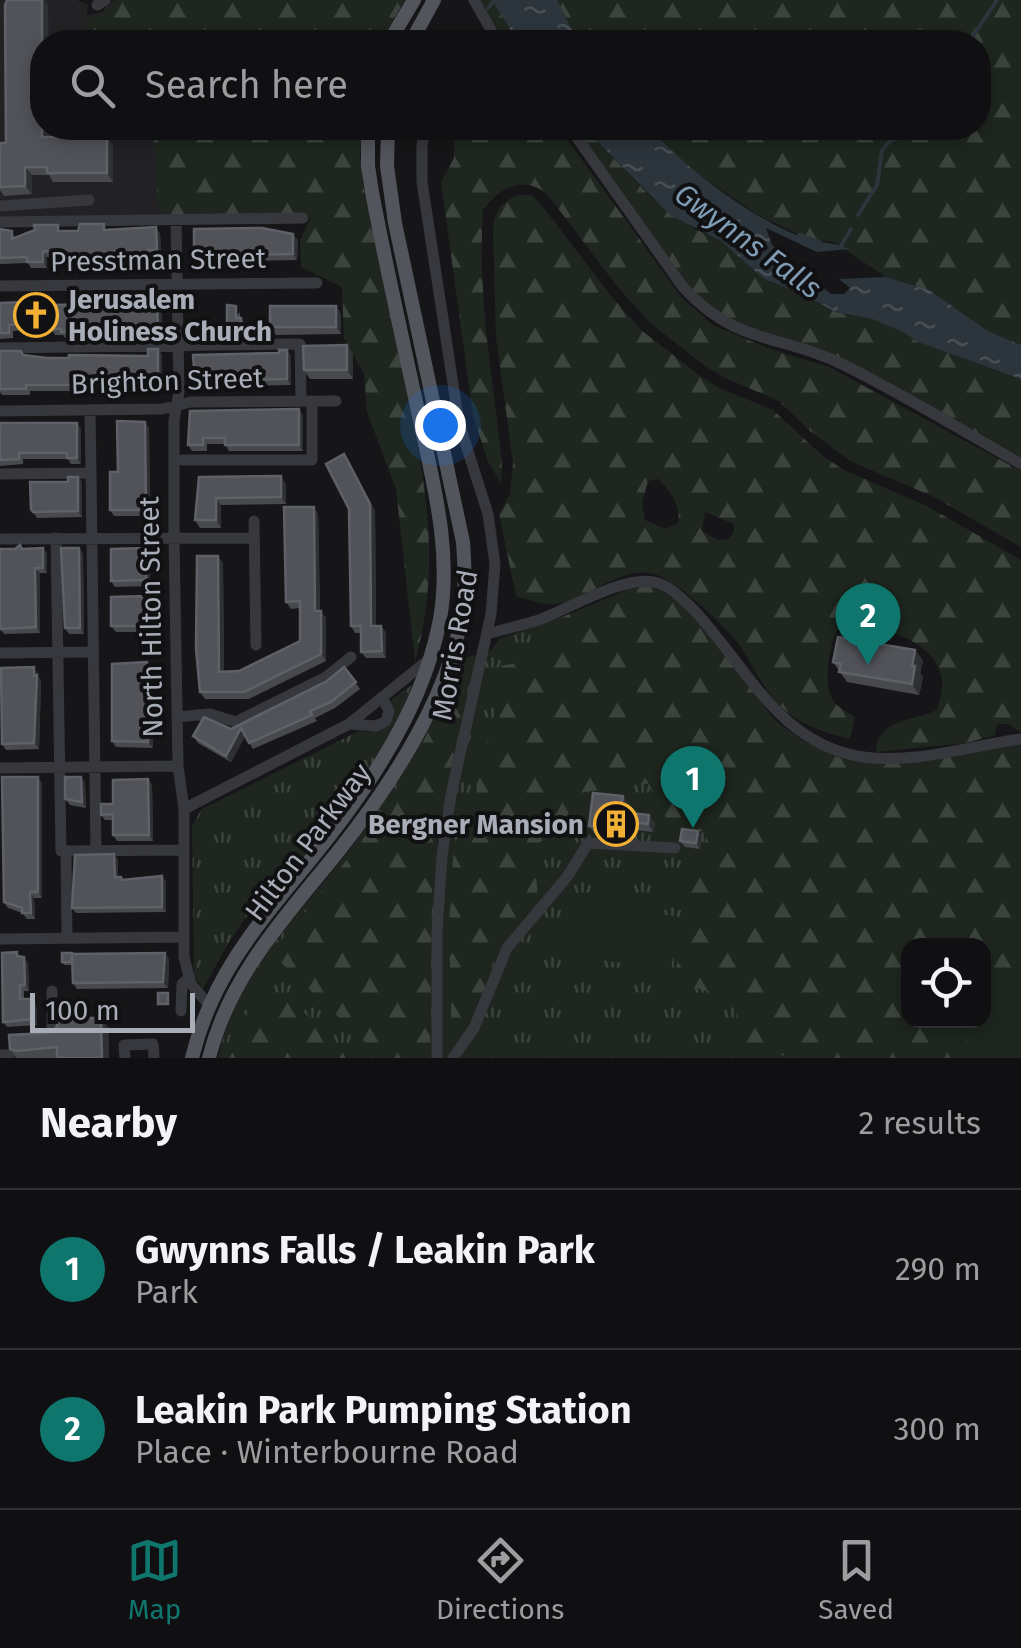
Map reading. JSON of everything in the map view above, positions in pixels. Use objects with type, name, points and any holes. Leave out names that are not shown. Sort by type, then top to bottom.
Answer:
[{"type":"main road","points":[[396,30],[414,0]]},
{"type":"main road","points":[[418,30],[434,0]]},
{"type":"main road","name":"Hilton Parkway","points":[[192,1058],[222,975],[262,916],[324,844],[372,776],[413,702],[440,618],[444,545],[372,192],[368,140]]},
{"type":"main road","name":"Hilton Parkway","points":[[210,1058],[223,1013],[254,956],[362,821],[409,746],[442,678],[460,625],[465,573],[463,542],[392,207],[386,166],[387,140]]},
{"type":"street","points":[[474,0],[491,30]]},
{"type":"street","name":"Morris Road","points":[[423,140],[422,182],[459,423],[488,514],[495,564],[487,634],[454,781],[442,856],[436,1058]]},
{"type":"street","points":[[578,140],[682,288],[704,310],[732,328],[844,365],[1021,464]]},
{"type":"street","points":[[0,206],[88,200]]},
{"type":"street","points":[[0,222],[303,218]]},
{"type":"street","name":"North Hilton Street","points":[[176,220],[174,538],[178,766],[184,809],[183,937],[189,978],[196,993],[209,1005]]},
{"type":"street","name":"Presstman Street","points":[[0,286],[317,283]]},
{"type":"street","points":[[0,348],[300,344],[312,460],[174,460]]},
{"type":"street","name":"Brighton Street","points":[[0,411],[162,409],[191,402],[336,402]]},
{"type":"street","points":[[90,410],[96,851]]},
{"type":"street","points":[[0,474],[91,473]]},
{"type":"street","points":[[254,521],[256,645]]},
{"type":"street","points":[[56,538],[61,852],[184,850]]},
{"type":"street","points":[[0,539],[254,538]]},
{"type":"street","points":[[487,634],[540,619],[637,582],[653,582],[680,596],[712,629],[768,705],[784,720],[836,750],[882,758],[915,757],[1021,740]]},
{"type":"street","points":[[0,653],[93,652]]},
{"type":"street","points":[[177,716],[210,714],[236,722],[326,677],[351,658]]},
{"type":"street","points":[[184,809],[349,724],[430,658]]},
{"type":"street","points":[[349,724],[376,726],[386,720],[389,711],[382,697]]},
{"type":"street","points":[[0,768],[178,766]]},
{"type":"street","points":[[453,1058],[482,1011],[508,948],[567,877],[588,843],[675,848]]},
{"type":"street","points":[[66,852],[67,938]]},
{"type":"street","points":[[0,939],[183,937]]},
{"type":"street","points":[[181,1011],[182,984],[189,978]]},
{"type":"street","points":[[35,1036],[52,1036],[52,991]]},
{"type":"street","points":[[125,1058],[124,1045],[153,1044],[154,1058]]},
{"type":"street","points":[[0,1055],[10,1058]]},
{"type":"shaded area","points":[[0,0],[77,0],[88,5],[87,15],[103,12],[115,0],[176,0],[181,30],[30,30],[30,140],[164,140],[161,216],[0,218]]},
{"type":"green space","points":[[119,0],[405,0],[388,30],[91,30],[85,25],[88,18],[107,13],[110,5]]},
{"type":"green space","points":[[479,0],[492,0],[511,30],[498,30]]},
{"type":"green space","points":[[557,0],[1021,0],[1021,345],[988,331],[929,290],[886,277],[834,242],[811,240],[760,216],[698,174],[660,140],[991,140],[991,30],[572,30]]},
{"type":"green space","points":[[154,140],[361,140],[363,184],[417,441],[427,513],[428,586],[415,662],[396,489],[367,412],[364,374],[344,338],[342,287],[301,267],[300,240],[311,218],[304,213],[164,217],[158,208]]},
{"type":"green space","points":[[454,140],[568,140],[682,298],[713,325],[770,349],[829,367],[1021,471],[1021,547],[932,496],[850,461],[779,401],[705,366],[649,322],[548,195],[521,184],[497,195],[483,210],[484,305],[501,483],[488,462],[473,415],[441,182],[454,158]]},
{"type":"green space","points":[[582,140],[596,140],[654,200],[695,229],[721,241],[764,279],[836,312],[872,319],[918,342],[1021,379],[1021,459],[839,360],[741,327],[713,312],[685,285]]},
{"type":"green space","points":[[519,195],[531,195],[540,203],[641,330],[699,375],[719,388],[773,410],[844,470],[927,506],[1021,560],[1021,732],[1008,724],[997,724],[995,735],[966,743],[876,752],[878,741],[889,727],[937,710],[942,687],[937,665],[928,653],[916,643],[885,631],[839,627],[832,643],[828,685],[834,702],[855,717],[850,739],[817,729],[787,712],[731,635],[692,598],[662,577],[649,573],[623,576],[556,604],[516,596],[499,514],[510,494],[513,463],[496,337],[493,231],[499,208]],"holes":[[[659,479],[678,510],[678,523],[665,529],[645,520],[642,502],[648,481]],[[705,512],[734,524],[728,539],[718,540],[702,531]]]},
{"type":"green space","points":[[649,586],[683,605],[728,655],[773,718],[799,740],[828,754],[858,761],[891,762],[1021,744],[1021,989],[991,988],[991,938],[901,938],[901,1028],[967,1028],[969,1058],[822,1058],[819,1050],[801,1049],[792,1056],[740,1052],[737,996],[702,990],[676,977],[684,906],[708,831],[675,832],[648,784],[613,778],[599,790],[583,792],[557,831],[534,846],[538,901],[494,960],[474,1019],[452,1048],[449,923],[455,842],[476,805],[477,776],[497,709],[501,666],[527,661],[545,651],[555,620],[629,589]]},
{"type":"green space","points":[[629,589],[716,638],[774,720],[803,741],[839,758],[860,763],[896,763],[1021,744],[1021,1058],[218,1058],[227,1028],[253,974],[379,808],[422,736],[458,661],[491,650],[501,638]]},
{"type":"green space","points":[[475,655],[442,812],[432,891],[430,1058],[382,1058],[271,953],[375,820],[423,742],[463,659]]},
{"type":"green space","points":[[412,685],[391,734],[361,785],[309,854],[242,923],[203,989],[194,976],[192,825],[202,809],[359,731],[382,729],[393,717],[391,700]]},
{"type":"green space","points":[[567,899],[679,917],[671,970],[559,954]]},
{"type":"green space","points":[[991,988],[1021,989],[1021,1058],[969,1058],[967,1028],[991,1028]]},
{"type":"green space","points":[[262,994],[298,1008],[347,1058],[222,1058],[231,1035]]},
{"type":"water","points":[[492,0],[557,0],[572,30],[511,30]]},
{"type":"water","name":"Gwynns Falls","points":[[596,140],[661,140],[724,193],[771,223],[811,240],[849,249],[817,252],[766,228],[772,245],[831,294],[844,294],[850,288],[839,279],[886,277],[929,290],[988,331],[1021,345],[1021,379],[918,342],[872,319],[836,312],[764,279],[721,241],[670,215]]},
{"type":"building","points":[[7,0],[42,0],[42,30],[30,30],[30,140],[107,140],[107,173],[47,173],[47,167],[25,167],[25,186],[0,187],[0,143],[6,143]]},
{"type":"building","points":[[80,224],[104,224],[104,230],[156,227],[157,250],[148,250],[148,256],[60,257],[60,252],[43,251],[43,262],[27,262],[27,257],[0,258],[0,229],[12,231],[12,239],[35,230],[34,225],[58,225],[58,231],[78,231]]},
{"type":"building","points":[[262,228],[293,234],[293,254],[194,256],[194,229]]},
{"type":"building","points":[[51,301],[51,305],[156,303],[158,325],[103,325],[85,332],[61,332],[51,329],[51,322],[9,325],[9,333],[0,333],[0,303]]},
{"type":"building","points":[[227,305],[236,306],[241,327],[227,327]]},
{"type":"building","points":[[270,306],[336,306],[336,327],[270,327]]},
{"type":"building","points":[[347,345],[347,370],[304,370],[303,346]]},
{"type":"building","points":[[148,349],[158,349],[158,380],[83,381],[83,385],[0,389],[0,351],[69,358],[148,356]]},
{"type":"building","points":[[287,350],[287,379],[195,381],[193,355]]},
{"type":"building","points":[[299,409],[299,445],[225,445],[225,438],[203,438],[203,445],[188,445],[190,411]]},
{"type":"building","points":[[117,421],[145,422],[146,510],[110,510],[110,472],[118,472]]},
{"type":"building","points":[[0,423],[77,423],[77,458],[67,458],[67,453],[19,453],[19,459],[0,460]]},
{"type":"building","points":[[344,454],[370,504],[371,626],[381,626],[382,651],[361,652],[361,626],[351,626],[349,509],[326,464]]},
{"type":"building","points":[[281,476],[281,497],[216,498],[216,520],[195,520],[199,477]]},
{"type":"building","points":[[68,477],[78,477],[78,511],[33,512],[30,482],[68,482]]},
{"type":"building","points":[[284,507],[314,507],[315,611],[321,611],[321,654],[244,692],[200,692],[196,648],[197,556],[218,556],[219,672],[239,671],[300,641],[300,601],[286,602]]},
{"type":"building","points":[[20,545],[22,549],[43,548],[43,568],[35,568],[36,627],[0,629],[0,549]]},
{"type":"building","points":[[61,548],[79,548],[80,628],[65,628]]},
{"type":"building","points":[[146,548],[146,580],[111,581],[111,549]]},
{"type":"building","points":[[146,596],[147,626],[111,626],[111,597]]},
{"type":"building","points":[[838,637],[915,650],[912,684],[839,672],[841,664],[833,662]]},
{"type":"building","points":[[147,662],[148,742],[112,741],[112,664]]},
{"type":"building","points":[[34,667],[34,743],[2,744],[1,668]]},
{"type":"building","points":[[344,667],[356,682],[331,702],[310,711],[312,715],[249,743],[241,728],[226,756],[193,736],[204,717],[231,729],[327,681]]},
{"type":"building","points":[[2,777],[38,777],[38,892],[30,892],[31,913],[22,913],[22,908],[4,902]]},
{"type":"building","points":[[65,777],[81,777],[82,802],[65,799]]},
{"type":"building","points":[[148,779],[149,835],[113,835],[113,814],[101,815],[101,804],[113,804],[113,780]]},
{"type":"building","points":[[593,793],[623,796],[621,809],[649,815],[648,824],[620,820],[620,827],[589,826]]},
{"type":"building","points":[[682,829],[698,831],[696,843],[680,841]]},
{"type":"building","points":[[114,854],[115,877],[122,880],[162,876],[162,907],[72,908],[75,855]]},
{"type":"building","points":[[17,952],[17,956],[24,957],[25,985],[20,985],[20,999],[32,999],[33,1019],[3,1022],[2,953]]},
{"type":"building","points":[[62,953],[72,953],[72,962],[62,962]]},
{"type":"building","points":[[165,953],[163,982],[73,983],[72,954]]},
{"type":"building","points":[[158,993],[168,993],[168,1004],[158,1004]]},
{"type":"building","points":[[57,1018],[101,1018],[102,1058],[57,1058],[57,1047],[10,1049],[9,1035],[48,1033],[57,1027]]},
{"type":"waterway","points":[[488,8],[495,0]]},
{"type":"waterway","points":[[977,30],[997,0]]},
{"type":"waterway","points":[[858,215],[877,185],[882,151],[893,140]]},
{"type":"waterway","points":[[841,246],[851,229]]},
{"type":"waterway","points":[[799,235],[819,242]]},
{"type":"place","name":"Jerusalem Holiness Church","points":[[36,315]]},
{"type":"place","name":"Leakin Park Pumping Station","points":[[868,665]]},
{"type":"place","name":"Bergner Mansion","points":[[616,824]]},
{"type":"place","name":"Gwynns Falls / Leakin Park","points":[[693,828]]}]
